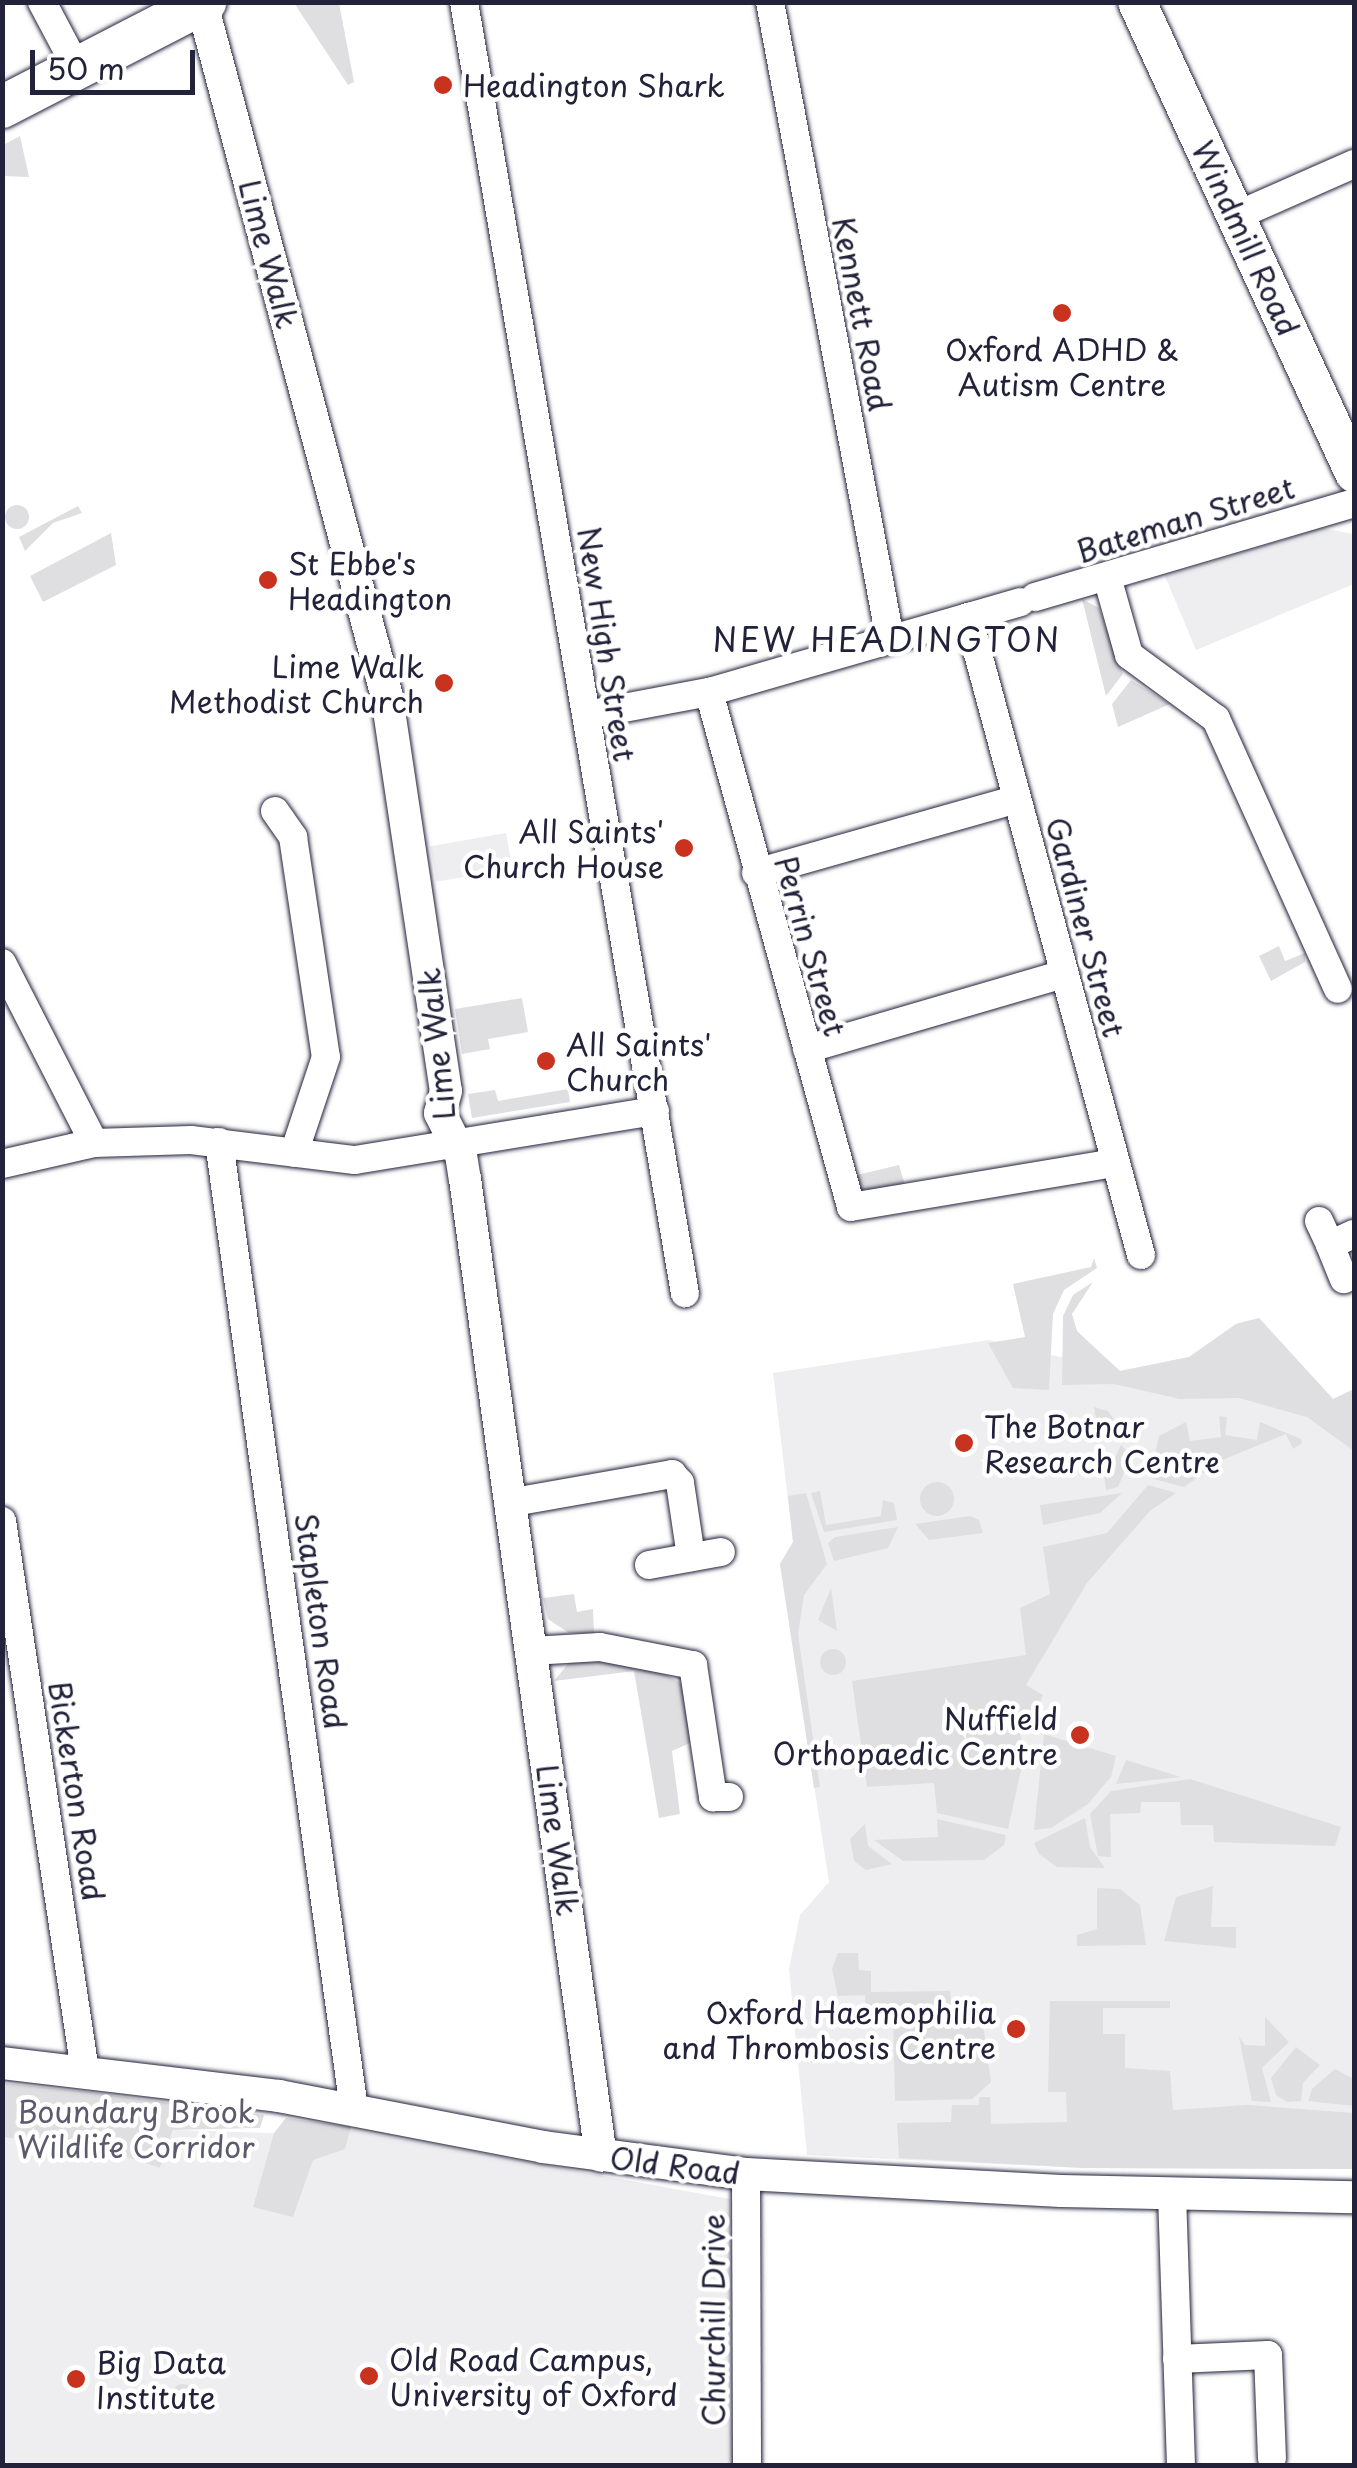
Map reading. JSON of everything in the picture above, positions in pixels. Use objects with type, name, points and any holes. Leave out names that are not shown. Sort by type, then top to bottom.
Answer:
[{"type":"main road","name":"Windmill Road","points":[[1137,2],[1354,473]]},
{"type":"main road","points":[[2,107],[204,3]]},
{"type":"street","points":[[42,2],[77,68]]},
{"type":"street","name":"New High Street","points":[[464,2],[685,1294]]},
{"type":"street","name":"Kennett Road","points":[[770,2],[890,638]]},
{"type":"street","name":"Lime Walk","points":[[204,3],[386,697],[446,1091],[442,1128],[454,1144],[465,1179],[601,2156]]},
{"type":"street","points":[[1236,216],[1354,164]]},
{"type":"street","name":"Bateman Street","points":[[588,715],[709,692],[1354,503]]},
{"type":"street","points":[[1107,577],[1130,655],[1216,719],[1338,990]]},
{"type":"street","name":"Gardiner Street","points":[[968,617],[1141,1255]]},
{"type":"street","name":"Perrin Street","points":[[709,692],[851,1207],[1116,1163]]},
{"type":"street","points":[[756,873],[1017,799]]},
{"type":"street","points":[[276,810],[292,837],[326,1057],[294,1154]]},
{"type":"street","points":[[2,963],[94,1144]]},
{"type":"street","points":[[807,1048],[1064,974]]},
{"type":"street","points":[[2,1164],[94,1144],[219,1142],[356,1160],[655,1111]]},
{"type":"street","name":"Stapleton Road","points":[[219,1142],[354,2109]]},
{"type":"street","points":[[1334,1234],[1344,1280]]},
{"type":"street","points":[[508,1502],[672,1474],[680,1482],[691,1557]]},
{"type":"street","name":"Bickerton Road","points":[[2,1521],[85,2071]]},
{"type":"street","points":[[649,1565],[721,1552]]},
{"type":"street","points":[[531,1652],[600,1647],[693,1665],[713,1796],[729,1797]]},
{"type":"street","name":"Old Road","points":[[2,2063],[354,2109],[601,2156],[746,2174],[1172,2194],[1354,2197]]},
{"type":"street","name":"Churchill Drive","points":[[746,2174],[747,2466]]},
{"type":"street","points":[[1172,2194],[1182,2466]]},
{"type":"street","points":[[1177,2359],[1268,2355],[1272,2458]]},
{"type":"shaded area","points":[[1322,528],[1354,534],[1354,584],[1196,650],[1165,576]]},
{"type":"shaded area","points":[[506,833],[512,868],[436,882],[430,846]]},
{"type":"shaded area","name":"Nuffield Orthopaedic Centre","points":[[1259,1318],[1333,1399],[1354,1389],[1354,2169],[1083,2168],[807,2155],[789,1969],[800,1915],[829,1882],[780,1564],[793,1542],[773,1373],[989,1340],[1120,1371],[1189,1357],[1236,1324]]},
{"type":"shaded area","name":"Old Road Campus, University of Oxford","points":[[286,2118],[730,2199],[736,2465],[3,2466],[3,2137],[108,2151],[160,2168],[173,2130],[274,2133]]},
{"type":"green space","points":[[294,3],[339,3],[354,82],[348,85]]},
{"type":"green space","points":[[20,136],[29,177],[3,176],[3,145]]},
{"type":"green space","points":[[17,505],[29,517],[17,529],[5,517]]},
{"type":"green space","points":[[78,506],[82,513],[53,523],[25,551],[19,537]]},
{"type":"green space","points":[[111,533],[116,565],[43,602],[30,576]]},
{"type":"green space","points":[[1082,599],[1099,608],[1123,674],[1106,696]]},
{"type":"green space","points":[[1131,680],[1170,704],[1118,727],[1112,704]]},
{"type":"green space","points":[[1279,946],[1285,961],[1305,953],[1305,962],[1271,981],[1259,956]]},
{"type":"green space","points":[[522,998],[528,1032],[488,1039],[490,1049],[462,1054],[455,1009]]},
{"type":"green space","points":[[568,1089],[570,1102],[472,1118],[468,1094],[495,1090],[498,1101]]},
{"type":"green space","points":[[899,1165],[905,1185],[857,1194],[853,1176]]},
{"type":"green space","points":[[1094,1258],[1097,1268],[1064,1290],[1053,1314],[1049,1390],[1013,1388],[988,1343],[1025,1337],[1013,1284],[1091,1267]]},
{"type":"green space","points":[[1093,1282],[1072,1314],[1077,1331],[1120,1371],[1189,1357],[1236,1324],[1259,1318],[1333,1399],[1354,1389],[1354,1451],[1307,1417],[1239,1398],[1180,1399],[1114,1384],[1062,1385],[1063,1316],[1073,1295]]},
{"type":"green space","points":[[1094,1407],[1108,1411],[1125,1436],[1098,1430]]},
{"type":"green space","points":[[1219,1416],[1227,1417],[1225,1435],[1257,1440],[1260,1422],[1301,1439],[1302,1443],[1293,1449],[1286,1434],[1222,1460],[1184,1487],[1150,1478],[1159,1436],[1186,1422],[1190,1441],[1221,1437]]},
{"type":"green space","points":[[1121,1445],[1128,1452],[1126,1468],[1118,1487],[1106,1490],[1102,1462],[1114,1460]]},
{"type":"green space","points":[[937,1482],[949,1487],[954,1499],[949,1511],[937,1516],[925,1511],[920,1499],[925,1487]]},
{"type":"green space","points":[[1148,1485],[1176,1493],[1150,1511],[1087,1583],[1026,1685],[1043,1695],[1032,1721],[1019,1731],[1025,1752],[1008,1829],[937,1813],[934,1783],[867,1787],[852,1681],[1026,1655],[1020,1608],[1050,1594],[1043,1547],[1107,1533]]},
{"type":"green space","points":[[820,1491],[826,1525],[881,1516],[883,1500],[894,1503],[897,1520],[824,1532],[811,1493]]},
{"type":"green space","points":[[806,1493],[827,1564],[804,1595],[798,1634],[820,1787],[814,1788],[780,1564],[793,1542],[788,1496]]},
{"type":"green space","points":[[1122,1493],[1100,1513],[1043,1525],[1040,1505]]},
{"type":"green space","points":[[970,1516],[979,1520],[983,1533],[929,1540],[915,1524]]},
{"type":"green space","points":[[898,1527],[888,1548],[834,1561],[828,1543],[835,1537]]},
{"type":"green space","points":[[831,1588],[837,1631],[818,1620]]},
{"type":"green space","points":[[574,1594],[577,1612],[593,1609],[594,1633],[569,1633],[548,1619],[543,1598]]},
{"type":"green space","points":[[833,1649],[842,1653],[846,1662],[842,1671],[833,1675],[824,1671],[820,1662],[824,1653]]},
{"type":"green space","points":[[577,1653],[664,1674],[686,1686],[692,1742],[672,1751],[680,1814],[659,1818],[634,1671],[554,1681]]},
{"type":"green space","points":[[1044,1734],[1116,1756],[1111,1777],[1088,1804],[1051,1828],[1034,1830]]},
{"type":"green space","points":[[1126,1760],[1181,1777],[1116,1784]]},
{"type":"green space","points":[[1190,1779],[1341,1827],[1335,1846],[1214,1842],[1213,1825],[1181,1825],[1180,1802],[1141,1802],[1140,1813],[1110,1814],[1111,1857],[1098,1856],[1090,1814],[1111,1791]]},
{"type":"green space","points":[[1085,1818],[1090,1847],[1105,1868],[1057,1867],[1039,1854],[1034,1843]]},
{"type":"green space","points":[[937,1819],[1006,1835],[1004,1845],[984,1860],[903,1861],[874,1840],[938,1837]]},
{"type":"green space","points":[[865,1824],[868,1846],[892,1864],[866,1870],[854,1861],[850,1839]]},
{"type":"green space","points":[[1213,1886],[1211,1927],[1236,1927],[1236,1948],[1164,1941],[1176,1897]]},
{"type":"green space","points":[[1097,1888],[1120,1889],[1140,1905],[1146,1945],[1077,1946],[1077,1935],[1097,1929]]},
{"type":"green space","points":[[838,1953],[858,1953],[859,1970],[871,1971],[871,1992],[950,1991],[952,2012],[961,2012],[961,2022],[983,2023],[991,2082],[972,2099],[895,2101],[893,2018],[866,2017],[865,1995],[838,1996],[832,1969]]},
{"type":"green space","points":[[1050,2001],[1170,2001],[1170,2008],[1103,2008],[1103,2034],[1125,2034],[1125,2068],[1170,2071],[1173,2110],[1247,2105],[1354,2113],[1354,2169],[1083,2168],[899,2158],[897,2123],[951,2122],[952,2105],[979,2105],[979,2097],[990,2097],[991,2124],[1067,2122],[1066,2092],[1048,2092]]},
{"type":"green space","points":[[1265,2017],[1289,2042],[1262,2068],[1271,2102],[1252,2101],[1239,2037],[1245,2045],[1265,2046]]},
{"type":"green space","points":[[1296,2047],[1320,2065],[1303,2083],[1301,2101],[1287,2102],[1276,2095],[1271,2078]]},
{"type":"green space","points":[[1335,2069],[1354,2079],[1354,2106],[1308,2101],[1312,2089]]},
{"type":"green space","name":"Boundary Brook Wildlife Corridor","points":[[3,2083],[264,2115],[260,2128],[173,2130],[160,2168],[108,2151],[3,2137]]},
{"type":"green space","points":[[286,2118],[351,2127],[345,2149],[313,2160],[293,2217],[253,2207],[274,2133]]},
{"type":"green space","points":[[183,2384],[195,2396],[183,2408],[171,2396]]},
{"type":"place","name":"Headington Shark","points":[[443,85]]},
{"type":"place","name":"Oxford ADHD & Autism Centre","points":[[1062,313]]},
{"type":"place","name":"St Ebbe's Headington","points":[[268,580]]},
{"type":"place","name":"Lime Walk Methodist Church","points":[[444,683]]},
{"type":"place","name":"All Saints' Church House","points":[[684,848]]},
{"type":"place","name":"All Saints' Church","points":[[546,1061]]},
{"type":"place","name":"The Botnar Research Centre","points":[[964,1443]]},
{"type":"place","name":"Nuffield Orthopaedic Centre","points":[[1080,1735]]},
{"type":"place","name":"Oxford Haemophilia and Thrombosis Centre","points":[[1016,2029]]},
{"type":"place","name":"Old Road Campus, University of Oxford","points":[[369,2376]]},
{"type":"place","name":"Big Data Institute","points":[[76,2379]]},
{"type":"district","name":"NEW HEADINGTON","points":[[887,639]]}]
